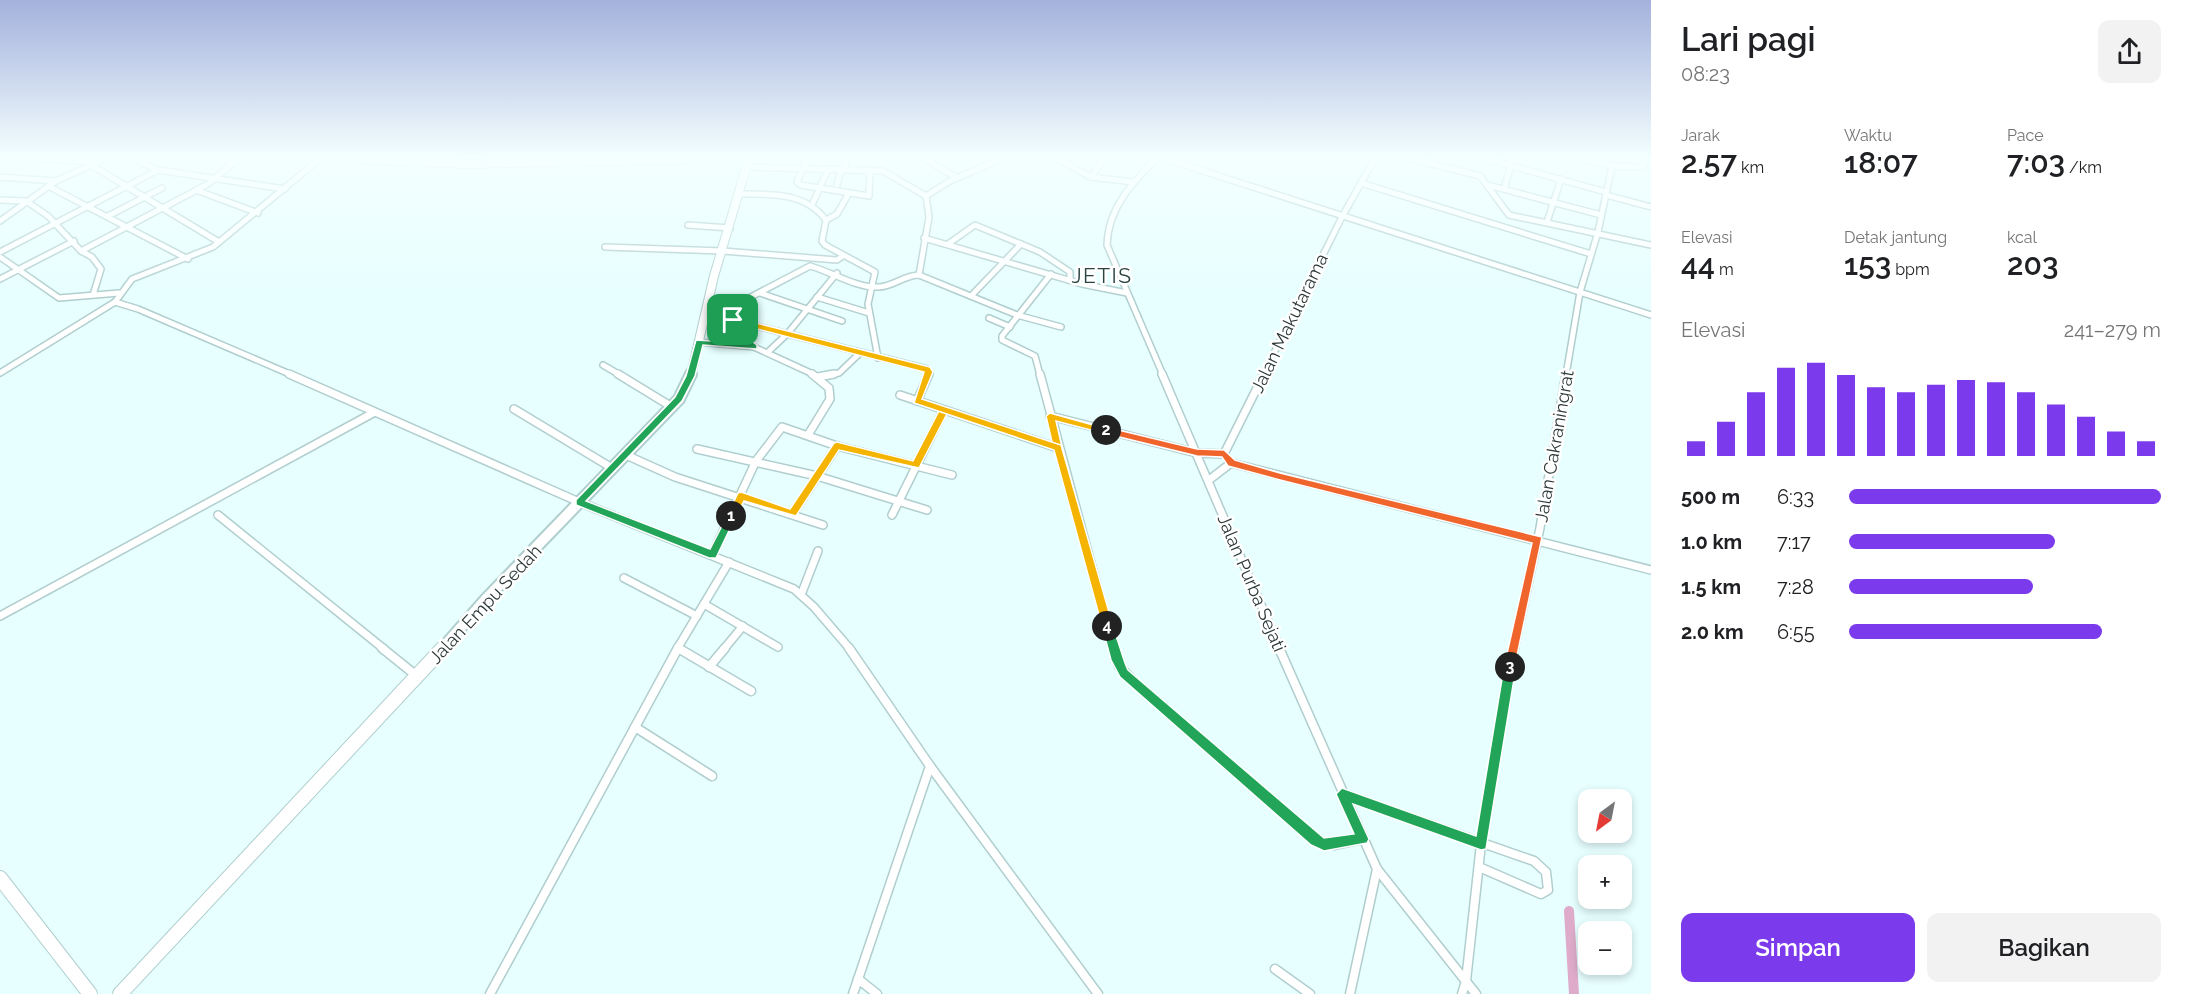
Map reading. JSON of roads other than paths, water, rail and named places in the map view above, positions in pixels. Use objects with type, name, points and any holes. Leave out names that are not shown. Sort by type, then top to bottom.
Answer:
[{"type":"street","points":[[0,221],[22,204]]},
{"type":"street","points":[[30,204],[55,223],[81,251],[101,267],[93,295]]},
{"type":"street","points":[[88,204],[127,228],[188,259]]},
{"type":"street","points":[[0,252],[94,204]]},
{"type":"street","points":[[108,216],[131,204]]},
{"type":"street","points":[[155,204],[219,242]]},
{"type":"street","points":[[81,251],[169,204]]},
{"type":"street","points":[[235,204],[258,213]]},
{"type":"street","points":[[0,373],[117,297],[138,276],[188,259],[219,242],[268,204]]},
{"type":"street","name":"Jalan Empu Sedah","points":[[120,994],[418,677],[485,600],[672,407],[691,376],[736,204]]},
{"type":"street","points":[[826,220],[837,214],[842,204]]},
{"type":"street","points":[[919,275],[929,217],[927,204]]},
{"type":"street","name":"Jalan Purba Sejati","points":[[1119,204],[1107,224],[1107,244],[1362,839],[1377,869],[1476,994]]},
{"type":"street","points":[[1304,204],[1651,315]]},
{"type":"street","name":"Jalan Makutarama","points":[[1224,454],[1349,204]]},
{"type":"street","points":[[1430,204],[1591,254]]},
{"type":"street","points":[[1500,204],[1505,213],[1651,245]]},
{"type":"street","points":[[1547,222],[1553,204]]},
{"type":"street","points":[[1563,204],[1601,215]]},
{"type":"street","name":"Jalan Cakraningrat","points":[[1462,994],[1466,981],[1481,844],[1508,675],[1538,540],[1580,292],[1598,232],[1603,204]]},
{"type":"street","points":[[812,205],[826,220]]},
{"type":"street","points":[[826,220],[822,241],[843,256],[875,272],[874,287],[867,297],[878,358]]},
{"type":"street","points":[[688,225],[730,228]]},
{"type":"street","points":[[948,244],[968,227],[975,225],[1022,244],[1067,268],[1070,272],[1070,280]]},
{"type":"street","points":[[924,238],[1070,280],[1127,293]]},
{"type":"street","points":[[0,279],[74,241]]},
{"type":"street","points":[[971,296],[1022,244]]},
{"type":"street","points":[[605,247],[723,251],[837,260],[843,256]]},
{"type":"street","points":[[1,258],[59,298],[93,295],[117,297],[138,309],[373,413],[579,502],[772,579],[801,595],[843,640],[930,766],[1098,994]]},
{"type":"street","points":[[808,435],[831,395],[825,382],[754,347],[730,331],[728,325],[747,299],[810,266],[874,287],[892,284],[902,276],[919,275],[1017,315],[1061,327]]},
{"type":"street","points":[[768,352],[788,333],[837,273]]},
{"type":"street","points":[[1051,274],[1017,315],[1002,340],[1035,356],[1116,660],[1124,674],[1316,841],[1334,845],[1362,839]]},
{"type":"street","points":[[760,293],[842,321]]},
{"type":"street","points":[[817,297],[869,313]]},
{"type":"street","points":[[989,318],[1010,327]]},
{"type":"street","points":[[733,320],[928,370],[917,401]]},
{"type":"street","points":[[699,342],[754,347]]},
{"type":"street","points":[[818,377],[838,373],[860,353]]},
{"type":"street","points":[[603,365],[672,407]]},
{"type":"street","points":[[900,395],[1058,447]]},
{"type":"street","points":[[514,409],[612,468]]},
{"type":"street","points":[[892,515],[944,410]]},
{"type":"street","points":[[0,616],[373,413]]},
{"type":"street","points":[[1050,416],[1197,453],[1224,454],[1232,463],[1444,519],[1538,540],[1651,570]]},
{"type":"street","points":[[712,555],[756,461],[779,428],[808,435],[837,446],[952,475]]},
{"type":"street","points":[[793,513],[837,446]]},
{"type":"street","points":[[697,449],[817,476],[927,510]]},
{"type":"street","points":[[626,454],[681,479],[741,496],[823,525]]},
{"type":"street","points":[[1209,480],[1232,463]]},
{"type":"street","points":[[218,515],[418,677]]},
{"type":"street","points":[[801,595],[818,551]]},
{"type":"street","points":[[490,994],[678,648],[729,562]]},
{"type":"street","points":[[624,578],[697,616]]},
{"type":"street","points":[[704,604],[778,646]]},
{"type":"street","points":[[709,667],[743,626]]},
{"type":"street","points":[[678,648],[750,692]]},
{"type":"street","points":[[635,727],[712,776]]},
{"type":"street","points":[[853,994],[930,766]]},
{"type":"street","points":[[1342,794],[1539,864],[1546,872],[1548,890],[1541,894],[1479,867]]},
{"type":"street","points":[[1350,994],[1377,869]]},
{"type":"street","points":[[0,878],[90,994]]},
{"type":"street","points":[[1275,969],[1310,994]]},
{"type":"street","points":[[858,979],[877,994]]},
{"type":"waterway","points":[[1569,911],[1574,994]]},
{"type":"district","name":"JETIS","points":[[1102,275]]}]
